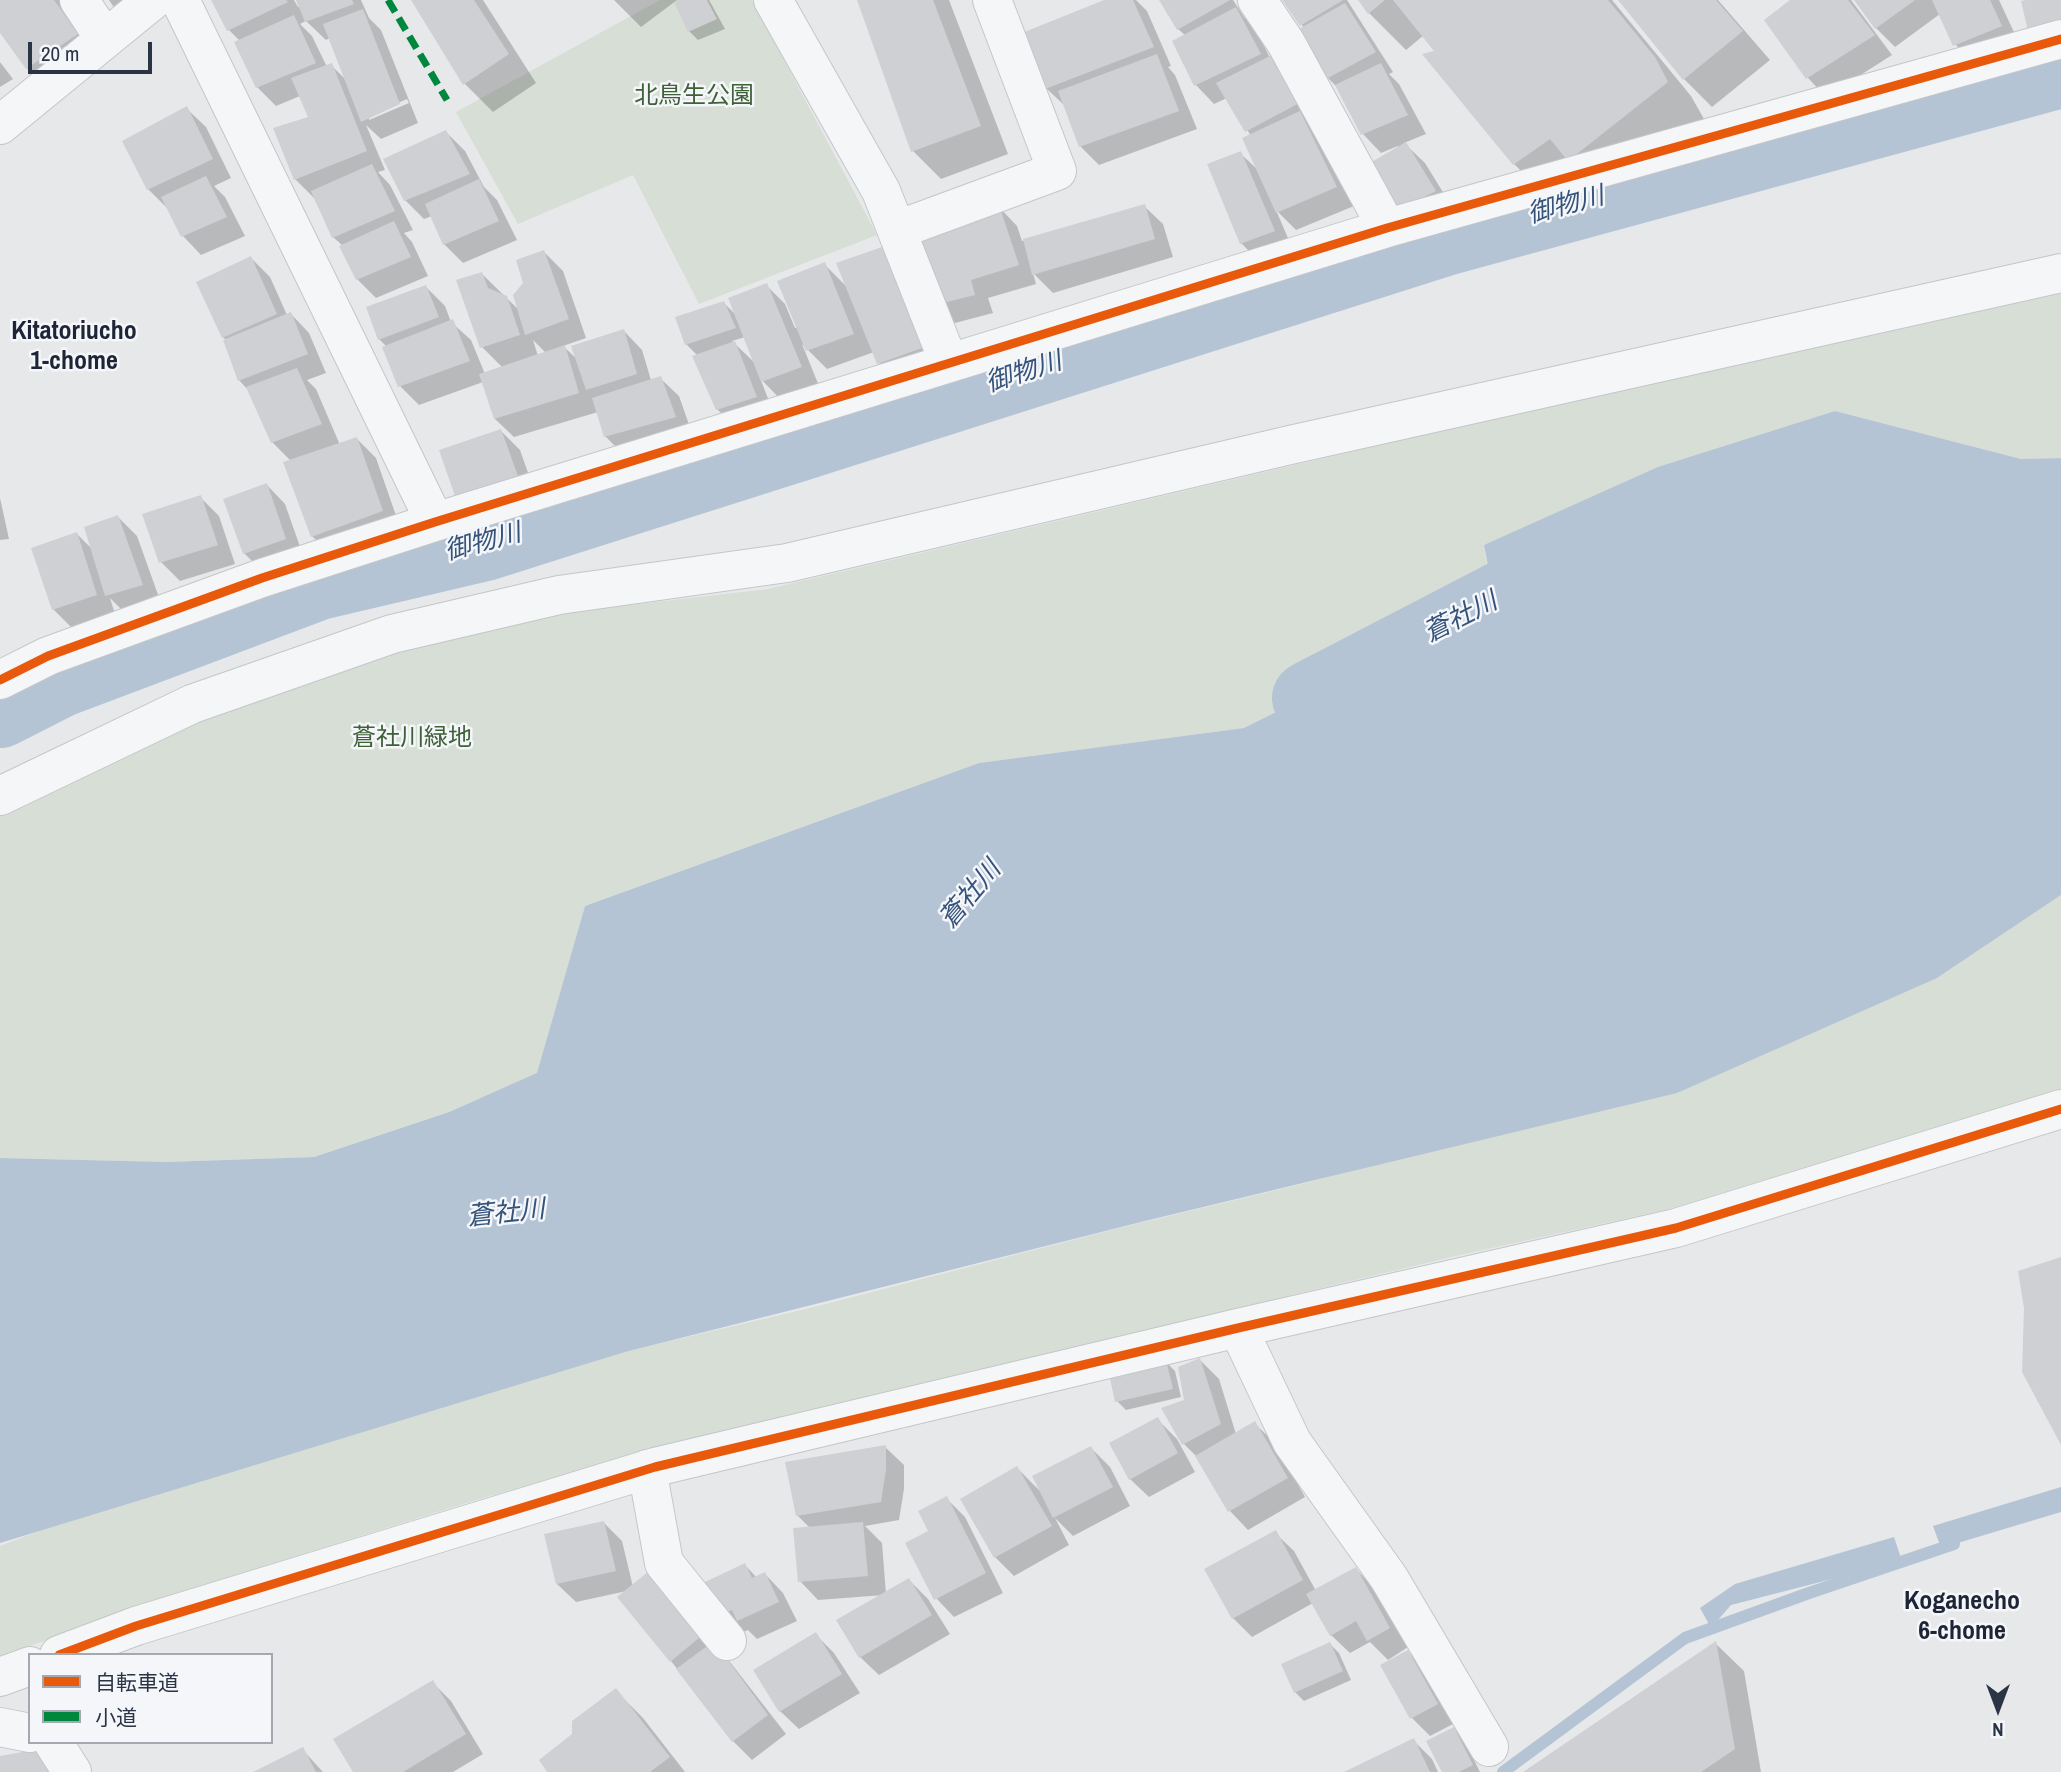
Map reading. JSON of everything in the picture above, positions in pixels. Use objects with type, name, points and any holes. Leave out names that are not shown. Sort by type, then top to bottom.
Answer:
[{"type":"street","points":[[79,0],[105,39]]},
{"type":"street","points":[[0,125],[153,0]]},
{"type":"street","points":[[180,0],[435,522]]},
{"type":"street","points":[[773,0],[881,191],[949,363]]},
{"type":"street","points":[[897,230],[1057,171],[992,0]]},
{"type":"street","points":[[1257,0],[1286,43],[1387,228]]},
{"type":"street","points":[[0,680],[48,656],[249,582],[435,522],[1387,228],[2061,39]]},
{"type":"street","points":[[0,796],[192,704],[392,634],[559,596],[787,563],[1290,445],[2061,273]]},
{"type":"street","points":[[70,1653],[134,1640],[648,1469],[1238,1328],[1676,1228],[2061,1109]]},
{"type":"street","points":[[1238,1328],[1292,1442],[1389,1578],[1489,1747]]},
{"type":"street","points":[[648,1469],[664,1563],[727,1641]]},
{"type":"street","points":[[0,1677],[28,1667]]},
{"type":"street","points":[[0,1727],[28,1733]]},
{"type":"street","points":[[54,1744],[72,1772]]},
{"type":"green space","name":"北鳥生公園","points":[[660,0],[752,0],[877,235],[699,304],[633,175],[518,224],[456,112]]},
{"type":"green space","name":"蒼社川緑地","points":[[2061,290],[2061,458],[2021,459],[1835,411],[1484,545],[1493,604],[1244,728],[979,763],[585,906],[537,1074],[448,1112],[314,1157],[167,1162],[0,1158],[0,816],[159,737],[375,658],[534,616],[768,589],[1422,435]]},
{"type":"green space","points":[[2061,895],[2061,1090],[1669,1209],[1456,1256],[783,1416],[476,1500],[274,1563],[0,1656],[0,1546],[132,1495],[577,1363],[818,1306],[1521,1126],[1937,978]]},
{"type":"water","points":[[1835,411],[2021,459],[2061,458],[2061,895],[1937,978],[1677,1093],[1145,1221],[625,1352],[0,1543],[0,1158],[167,1162],[314,1157],[449,1112],[537,1073],[585,906],[979,763],[1244,728],[1495,603],[1484,545],[1658,467]]},
{"type":"water","points":[[2061,1487],[2061,1512],[1941,1548],[1933,1526]]},
{"type":"water","points":[[1894,1537],[1902,1561],[1731,1605],[1711,1628],[1700,1608],[1735,1584]]},
{"type":"building","points":[[0,0],[54,0],[78,34],[26,69],[0,33]]},
{"type":"building","points":[[211,0],[286,0],[288,2],[227,31]]},
{"type":"building","points":[[296,0],[352,0],[354,4],[305,22]]},
{"type":"building","points":[[411,0],[474,0],[509,54],[463,85]]},
{"type":"building","points":[[707,0],[717,19],[688,32],[674,2]]},
{"type":"building","points":[[857,0],[933,0],[981,126],[911,152]]},
{"type":"building","points":[[1104,0],[1133,0],[1154,47],[1045,89],[1022,33]]},
{"type":"building","points":[[1159,0],[1230,0],[1177,30]]},
{"type":"building","points":[[1282,0],[1343,0],[1300,26]]},
{"type":"building","points":[[1358,0],[1385,0],[1368,14]]},
{"type":"building","points":[[1393,0],[1608,0],[1655,57],[1668,82],[1568,161],[1550,139],[1513,165],[1422,54],[1434,51]]},
{"type":"building","points":[[1618,0],[1716,0],[1743,31],[1683,80]]},
{"type":"building","points":[[1790,0],[1848,0],[1875,35],[1806,79],[1764,20]]},
{"type":"building","points":[[1854,0],[1915,0],[1875,29]]},
{"type":"building","points":[[1932,0],[1990,0],[2002,26],[1953,46]]},
{"type":"building","points":[[2061,0],[2061,24],[2028,31],[2021,1]]},
{"type":"building","points":[[1345,3],[1376,52],[1326,79],[1297,30]]},
{"type":"building","points":[[1236,7],[1261,54],[1194,86],[1172,41]]},
{"type":"building","points":[[363,9],[400,104],[361,122],[323,24]]},
{"type":"building","points":[[294,15],[316,63],[256,88],[234,42]]},
{"type":"building","points":[[1157,54],[1179,111],[1079,147],[1058,91]]},
{"type":"building","points":[[1274,54],[1303,101],[1245,132],[1216,83]]},
{"type":"building","points":[[332,63],[367,151],[294,180],[273,128],[308,117],[291,78]]},
{"type":"building","points":[[1381,63],[1408,115],[1361,135],[1335,85]]},
{"type":"building","points":[[187,106],[213,159],[147,190],[122,141]]},
{"type":"building","points":[[1300,111],[1337,187],[1276,213],[1242,138]]},
{"type":"building","points":[[446,130],[470,174],[404,201],[383,159]]},
{"type":"building","points":[[1406,142],[1436,191],[1398,210],[1370,163]]},
{"type":"building","points":[[1241,151],[1275,231],[1240,244],[1207,164]]},
{"type":"building","points":[[372,164],[395,211],[332,238],[311,191]]},
{"type":"building","points":[[206,176],[227,217],[181,237],[161,197]]},
{"type":"building","points":[[479,179],[499,221],[443,245],[425,204]]},
{"type":"building","points":[[1145,204],[1155,239],[1032,275],[1023,239]]},
{"type":"building","points":[[999,205],[1019,265],[971,280],[975,295],[935,305],[911,230]]},
{"type":"building","points":[[394,221],[411,257],[356,280],[339,246]]},
{"type":"building","points":[[882,247],[925,347],[877,364],[836,263]]},
{"type":"building","points":[[544,250],[569,319],[525,335],[513,295],[523,283],[516,260]]},
{"type":"building","points":[[251,256],[277,314],[222,338],[196,282]]},
{"type":"building","points":[[825,262],[854,334],[806,351],[777,281]]},
{"type":"building","points":[[482,272],[488,288],[507,296],[520,335],[480,348],[456,280]]},
{"type":"building","points":[[767,283],[802,367],[761,382],[728,298]]},
{"type":"building","points":[[426,285],[439,317],[378,340],[366,307]]},
{"type":"building","points":[[724,301],[736,328],[685,345],[675,317]]},
{"type":"building","points":[[291,312],[308,354],[238,381],[223,340]]},
{"type":"building","points":[[453,319],[470,361],[398,387],[382,347]]},
{"type":"building","points":[[624,329],[637,374],[586,390],[571,346]]},
{"type":"building","points":[[735,341],[757,397],[716,410],[692,356]]},
{"type":"building","points":[[565,345],[579,393],[494,419],[479,374]]},
{"type":"building","points":[[297,368],[322,424],[271,443],[246,387]]},
{"type":"building","points":[[661,376],[676,417],[604,437],[592,398]]},
{"type":"building","points":[[501,429],[519,479],[456,499],[439,450]]},
{"type":"building","points":[[357,437],[383,511],[311,537],[283,462]]},
{"type":"building","points":[[267,483],[286,539],[243,554],[223,499]]},
{"type":"building","points":[[201,495],[218,545],[159,563],[142,514]]},
{"type":"building","points":[[118,515],[143,585],[105,596],[84,527]]},
{"type":"building","points":[[77,532],[97,595],[52,610],[31,548]]},
{"type":"building","points":[[2061,1257],[2061,1445],[2022,1372],[2024,1308],[2018,1271]]},
{"type":"building","points":[[1200,1358],[1221,1424],[1182,1445],[1161,1408],[1184,1400],[1178,1367]]},
{"type":"building","points":[[1166,1360],[1173,1389],[1115,1402],[1109,1374]]},
{"type":"building","points":[[1158,1417],[1178,1453],[1129,1480],[1109,1443]]},
{"type":"building","points":[[1255,1421],[1288,1478],[1228,1512],[1195,1456]]},
{"type":"building","points":[[886,1445],[881,1502],[796,1516],[785,1462]]},
{"type":"building","points":[[1091,1446],[1113,1487],[1053,1518],[1032,1476]]},
{"type":"building","points":[[1017,1466],[1052,1526],[994,1558],[960,1499]]},
{"type":"building","points":[[947,1496],[986,1573],[934,1600],[905,1543],[928,1531],[918,1511]]},
{"type":"building","points":[[604,1521],[616,1571],[556,1584],[544,1534]]},
{"type":"building","points":[[863,1522],[868,1576],[798,1582],[793,1528]]},
{"type":"building","points":[[1276,1530],[1303,1580],[1232,1619],[1204,1569]]},
{"type":"building","points":[[745,1563],[752,1578],[765,1572],[779,1602],[737,1621],[732,1610],[716,1617],[701,1584]]},
{"type":"building","points":[[654,1567],[706,1632],[670,1662],[617,1597]]},
{"type":"building","points":[[1356,1567],[1390,1628],[1367,1641],[1356,1621],[1330,1636],[1306,1594]]},
{"type":"building","points":[[909,1578],[932,1615],[859,1658],[836,1620]]},
{"type":"building","points":[[816,1632],[842,1674],[779,1712],[753,1670]]},
{"type":"building","points":[[714,1641],[768,1715],[732,1742],[676,1669]]},
{"type":"building","points":[[1716,1641],[1735,1749],[1701,1772],[1523,1772]]},
{"type":"building","points":[[1330,1642],[1343,1671],[1294,1693],[1281,1664]]},
{"type":"building","points":[[1408,1650],[1438,1704],[1410,1719],[1380,1665]]},
{"type":"building","points":[[433,1680],[466,1734],[403,1772],[353,1772],[333,1739]]},
{"type":"building","points":[[616,1688],[670,1757],[650,1772],[547,1772],[539,1760],[572,1734],[572,1721]]},
{"type":"building","points":[[1454,1727],[1473,1765],[1459,1772],[1442,1772],[1426,1741]]},
{"type":"building","points":[[1414,1738],[1430,1772],[1344,1772]]},
{"type":"building","points":[[303,1747],[316,1772],[253,1772]]},
{"type":"building","points":[[34,1750],[53,1772],[0,1772],[0,1756]]},
{"type":"waterway","name":"御物川","points":[[0,711],[59,681],[319,583],[485,544],[1448,238],[2061,71]]},
{"type":"waterway","name":"蒼社川","points":[[1309,698],[1575,560]]},
{"type":"waterway","points":[[1503,1772],[1685,1638],[1954,1544]]},
{"type":"marked path","points":[[388,0],[447,100]]},
{"type":"cycle path","points":[[0,680],[48,656],[262,578],[435,522],[1387,228],[2061,39]]},
{"type":"cycle path","points":[[64,1653],[136,1626],[655,1467],[1238,1328],[1676,1228],[2061,1109]]},
{"type":"district","name":"Kitatoriucho 1-chome","points":[[74,347]]},
{"type":"district","name":"Koganecho 6-chome","points":[[1962,1617]]}]
